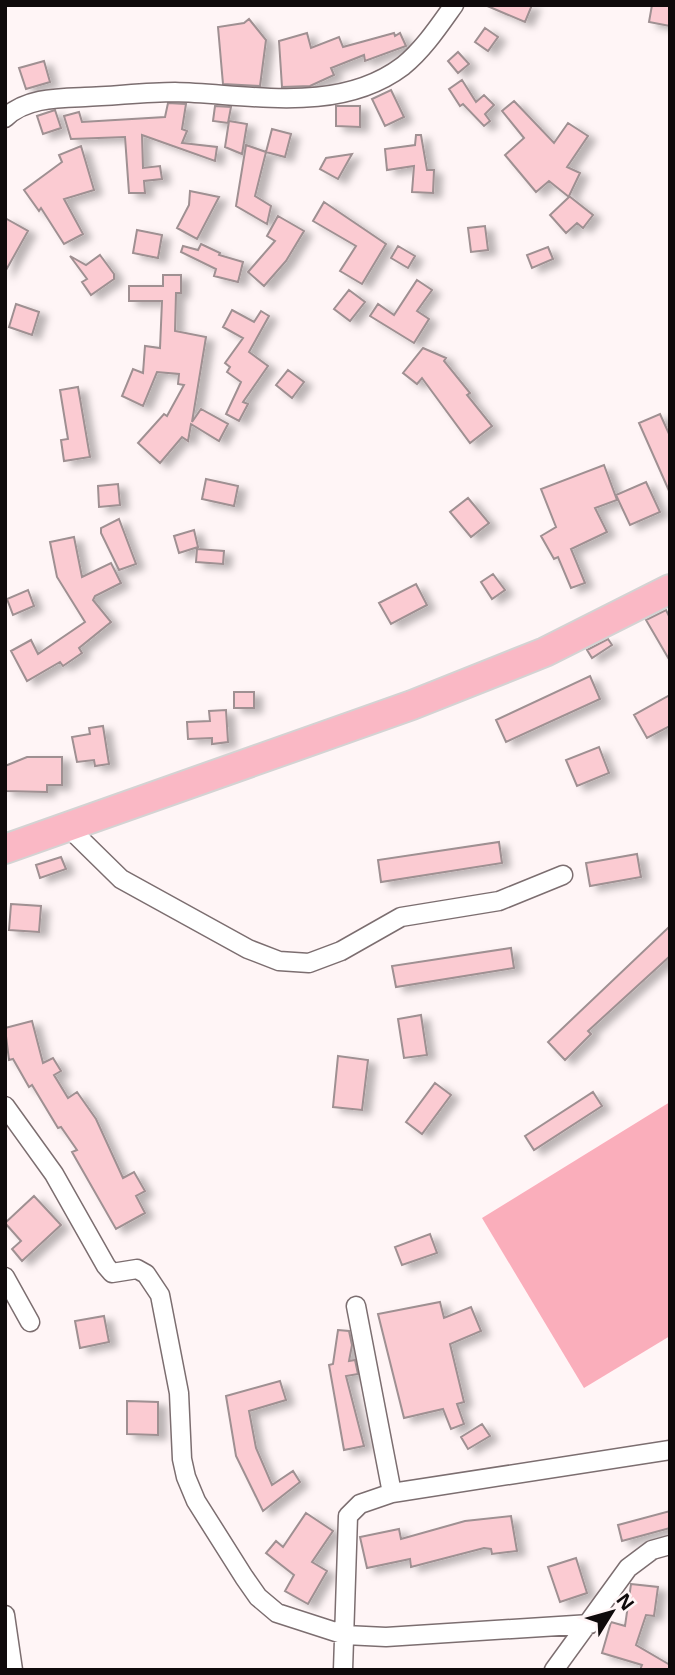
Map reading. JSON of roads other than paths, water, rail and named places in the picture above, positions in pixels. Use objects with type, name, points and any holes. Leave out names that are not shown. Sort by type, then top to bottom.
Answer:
[{"type":"main road","points":[[5,849],[458,687],[545,652],[670,589]]},
{"type":"street","points":[[5,118],[15,108],[62,98],[175,92],[226,96],[324,97],[368,85],[402,67],[454,5]]},
{"type":"street","points":[[69,828],[121,879],[248,949],[279,961],[309,963],[341,951],[401,917],[499,901],[563,875]]},
{"type":"street","points":[[5,1106],[54,1174],[106,1266],[113,1273],[137,1269],[153,1282],[160,1295],[179,1393],[182,1459],[186,1477],[196,1500],[258,1597],[277,1613],[345,1635],[386,1637],[590,1623]]},
{"type":"street","points":[[5,1277],[30,1322]]},
{"type":"street","points":[[356,1306],[392,1493]]},
{"type":"street","points":[[343,1670],[348,1516],[360,1504],[392,1493],[670,1451]]},
{"type":"street","points":[[554,1670],[628,1568],[652,1550],[670,1545]]},
{"type":"street","points":[[5,1615],[13,1670]]}]
